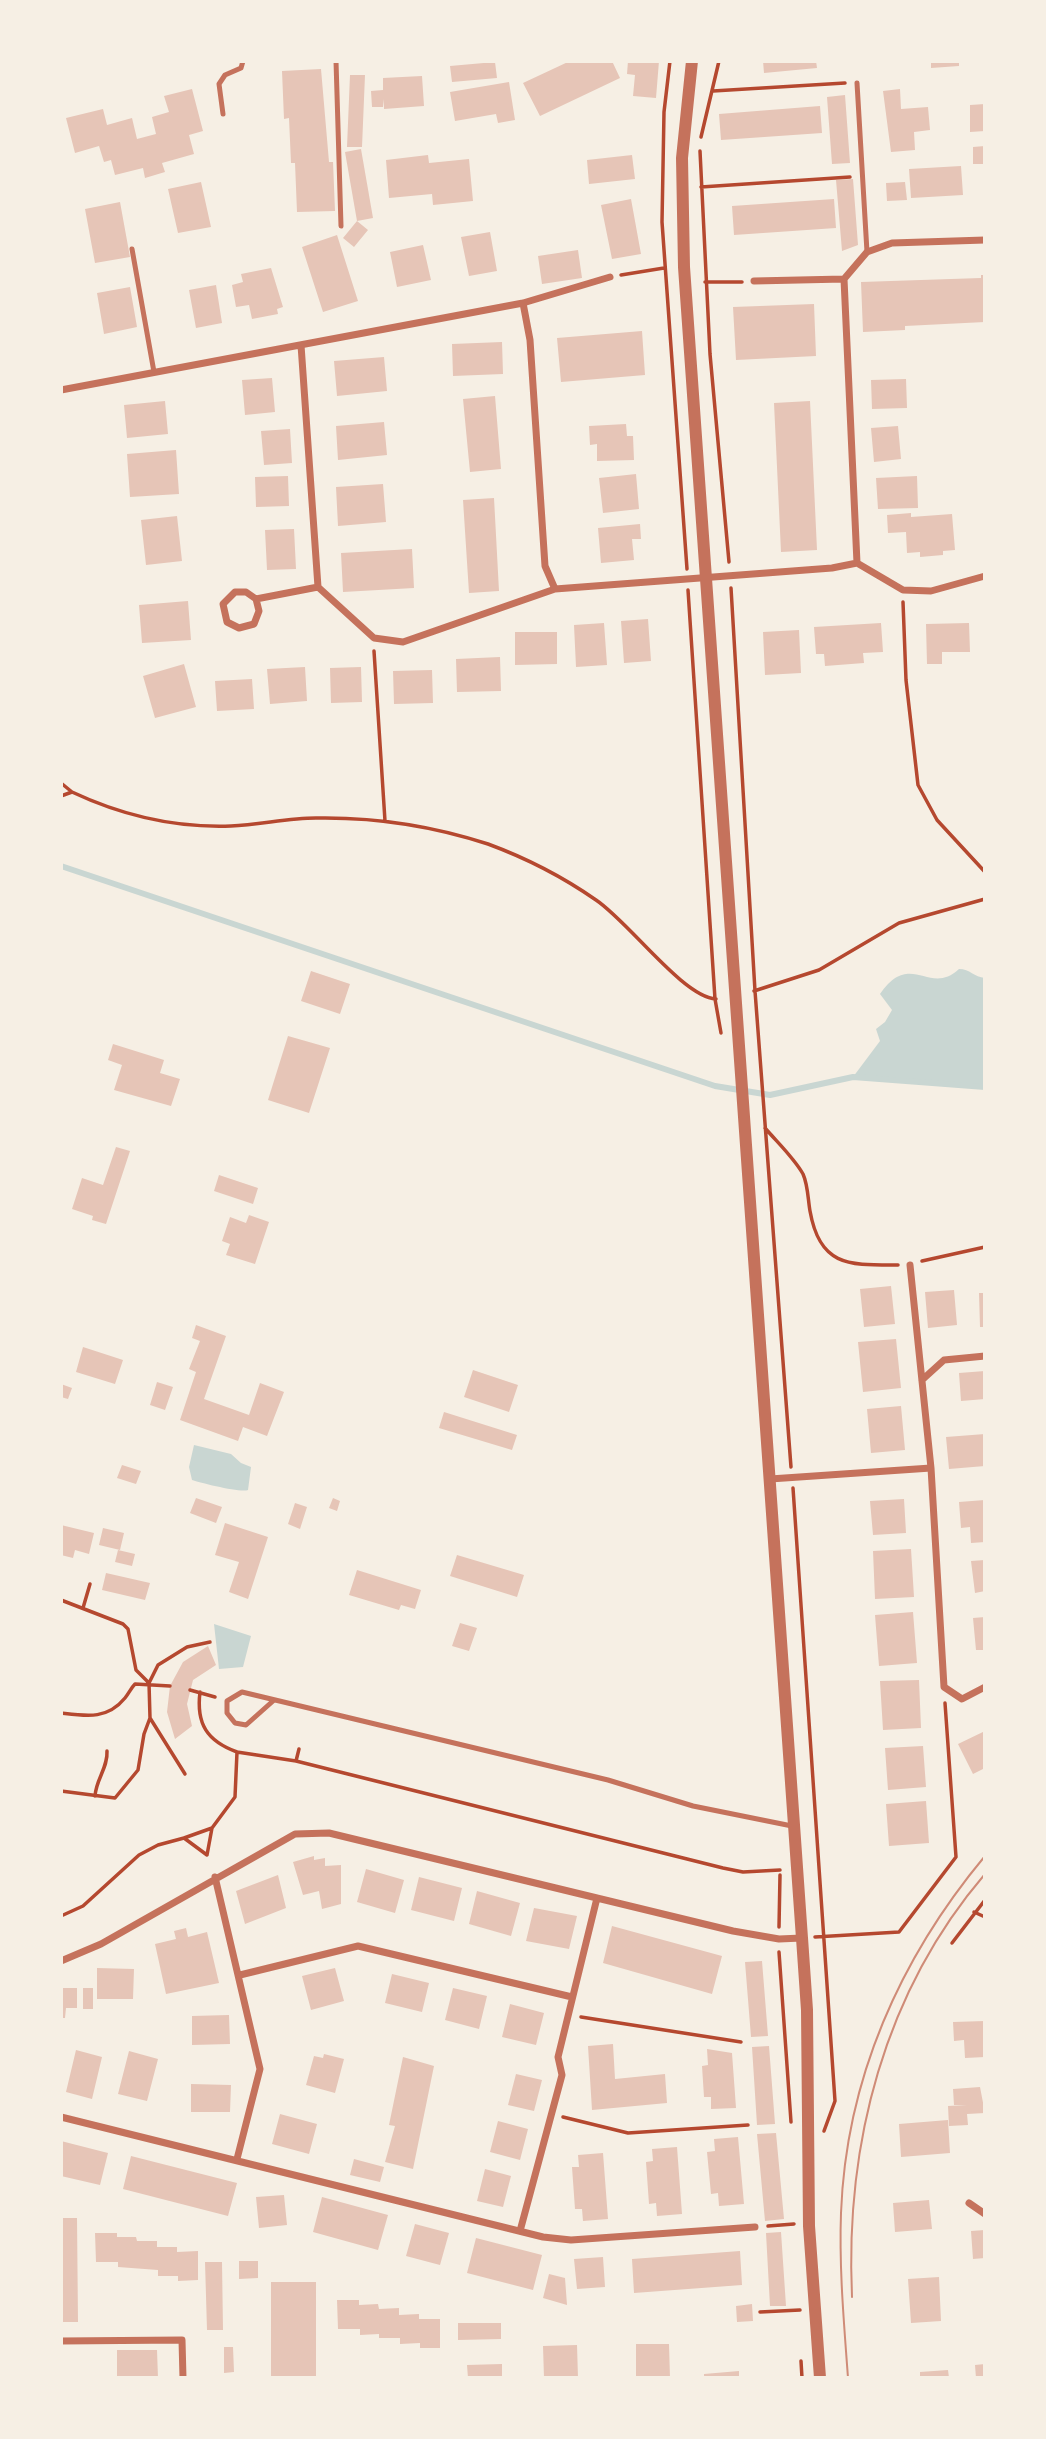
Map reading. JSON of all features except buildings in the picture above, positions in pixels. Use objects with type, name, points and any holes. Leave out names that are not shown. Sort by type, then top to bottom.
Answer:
[{"type":"street","points":[[692,61],[682,158],[682,212],[795,1827],[807,2031],[809,2214],[820,2378]]},
{"type":"street","points":[[857,563],[844,279],[867,252],[892,243],[985,240]]},
{"type":"street","points":[[61,390],[523,303],[610,277]]},
{"type":"street","points":[[754,281],[844,279]]},
{"type":"street","points":[[523,303],[530,340],[545,566],[555,589]]},
{"type":"street","points":[[301,345],[318,587],[374,638],[403,642],[555,589],[832,568],[857,563],[903,590],[931,591],[985,576]]},
{"type":"street","points":[[256,599],[259,611],[254,624],[240,628],[227,622],[222,609],[229,595],[241,591],[256,599],[318,587]]},
{"type":"street","points":[[910,1265],[931,1468],[944,1687],[962,1699],[985,1687]]},
{"type":"street","points":[[922,1380],[944,1360],[985,1356]]},
{"type":"street","points":[[770,1479],[931,1468]]},
{"type":"street","points":[[61,1961],[101,1944],[286,1839],[311,1831],[330,1833],[733,1931],[779,1939],[802,1938]]},
{"type":"street","points":[[215,1877],[260,2069],[237,2159]]},
{"type":"street","points":[[520,2231],[562,2075],[558,2057],[597,1898]]},
{"type":"street","points":[[240,1975],[358,1946],[572,1997]]},
{"type":"street","points":[[61,2117],[520,2231],[571,2240],[755,2227]]},
{"type":"street","points":[[969,2203],[985,2214]]},
{"type":"street","points":[[61,2341],[182,2340],[183,2378]]},
{"type":"lane","points":[[223,114],[219,84],[225,75],[241,68],[243,61]]},
{"type":"lane","points":[[336,61],[341,226]]},
{"type":"lane","points":[[857,83],[867,252]]},
{"type":"lane","points":[[132,249],[154,372]]},
{"type":"lane","points":[[273,1701],[253,1722],[241,1725],[230,1718],[228,1701],[242,1692],[598,1777],[692,1806],[795,1827]]},
{"type":"path","points":[[670,61],[662,174],[664,268],[688,579],[715,999],[722,1037]]},
{"type":"path","points":[[707,114],[719,61]]},
{"type":"path","points":[[712,90],[857,83]]},
{"type":"path","points":[[701,187],[863,176]]},
{"type":"path","points":[[610,277],[664,268]]},
{"type":"path","points":[[705,282],[754,281]]},
{"type":"path","points":[[903,590],[907,694],[918,785],[937,820],[985,872]]},
{"type":"path","points":[[374,638],[385,822]]},
{"type":"path","points":[[61,783],[72,792],[113,809],[190,826],[233,826],[318,817],[385,822],[456,834],[521,858],[558,876],[623,920],[684,985],[698,995],[715,999],[735,996],[819,970],[899,923],[985,899]]},
{"type":"path","points":[[61,796],[72,792]]},
{"type":"path","points":[[760,1060],[835,2101],[823,2135]]},
{"type":"path","points":[[764,1127],[804,1176],[815,1232],[829,1256],[863,1265],[910,1265],[985,1247]]},
{"type":"path","points":[[83,1608],[90,1584]]},
{"type":"path","points":[[61,1600],[128,1629],[136,1670],[149,1683]]},
{"type":"path","points":[[61,1791],[115,1798],[138,1770],[150,1717],[149,1683],[158,1665],[187,1647],[210,1642]]},
{"type":"path","points":[[61,1713],[94,1717],[105,1714],[125,1698],[135,1684],[170,1686]]},
{"type":"path","points":[[802,1938],[899,1932],[956,1857],[944,1687]]},
{"type":"path","points":[[190,1690],[228,1701]]},
{"type":"path","points":[[200,1692],[199,1716],[207,1734],[221,1746],[237,1752],[296,1761],[723,1868],[743,1872],[780,1870]]},
{"type":"path","points":[[150,1717],[185,1774]]},
{"type":"path","points":[[296,1761],[299,1749]]},
{"type":"path","points":[[95,1796],[97,1782],[107,1765],[107,1751]]},
{"type":"path","points":[[184,1838],[207,1855],[212,1828],[235,1797],[237,1752]]},
{"type":"path","points":[[61,1916],[83,1906],[139,1854],[158,1845],[212,1828]]},
{"type":"path","points":[[779,1939],[780,1858]]},
{"type":"path","points":[[952,1942],[985,1900]]},
{"type":"path","points":[[974,1912],[984,1917]]},
{"type":"path","points":[[568,2015],[741,2042]]},
{"type":"path","points":[[551,2115],[628,2133],[748,2125]]},
{"type":"path","points":[[755,2227],[794,2224]]},
{"type":"path","points":[[760,2312],[800,2310]]},
{"type":"shaded area","points":[[959,969],[985,978],[985,1087],[853,1077],[880,1041],[876,1029],[885,1022],[892,1010],[880,994],[891,981],[901,975],[911,974],[938,978],[948,976]]},
{"type":"shaded area","points":[[194,1445],[231,1454],[251,1467],[248,1490],[230,1489],[192,1480],[189,1467]]},
{"type":"shaded area","points":[[214,1624],[251,1636],[243,1667],[219,1669]]},
{"type":"waterway","points":[[61,866],[715,1086],[770,1095],[853,1077],[985,1087]]},
{"type":"tram line","points":[[848,2378],[841,2275],[841,2213],[845,2163],[866,2068],[903,1978],[927,1936],[985,1856]]},
{"type":"tram line","points":[[852,2297],[856,2183],[864,2127],[878,2072],[897,2019],[921,1968],[950,1920],[985,1874]]}]
